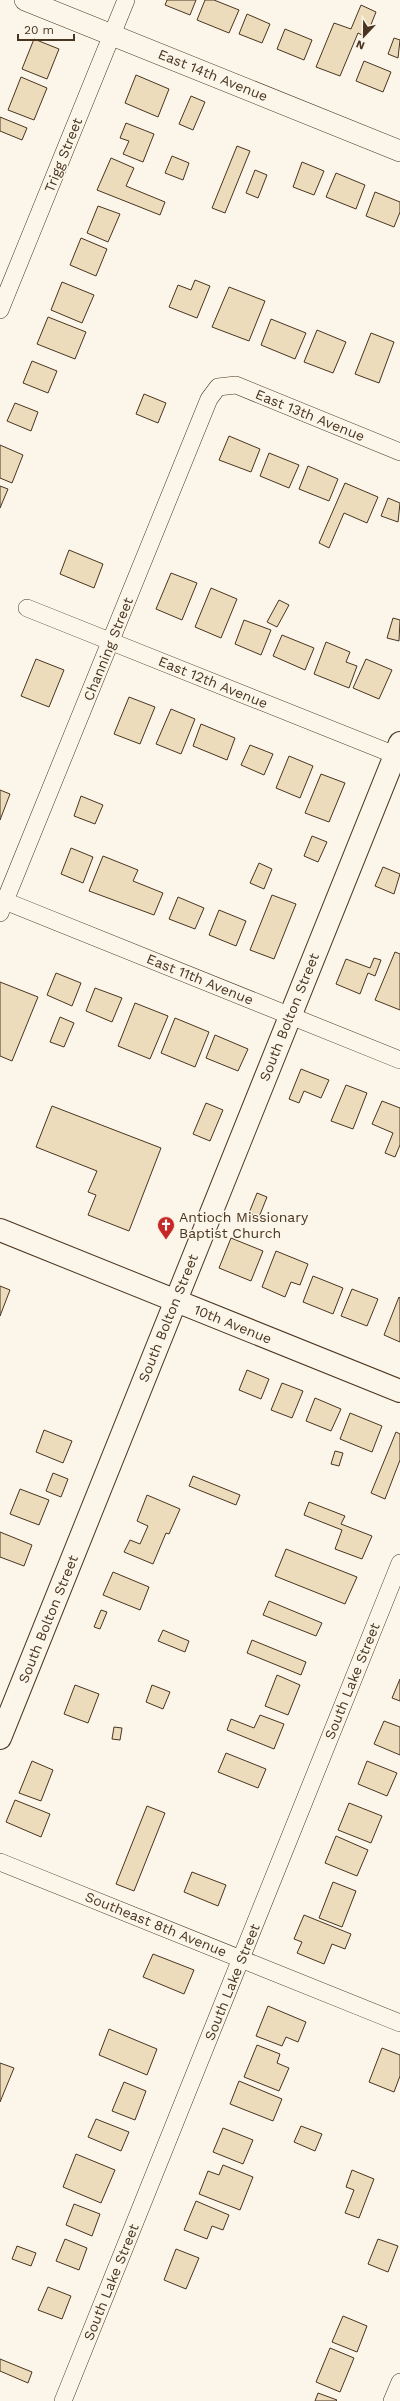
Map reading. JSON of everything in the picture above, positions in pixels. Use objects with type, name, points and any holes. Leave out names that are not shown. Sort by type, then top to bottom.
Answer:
[{"type":"main road","name":"South Bolton Street","points":[[0,1738],[290,1014],[398,752]]},
{"type":"main road","name":"10th Avenue","points":[[0,1230],[400,1391]]},
{"type":"street","name":"East 14th Avenue","points":[[25,0],[400,151]]},
{"type":"street","name":"Trigg Street","points":[[0,310],[126,0]]},
{"type":"street","name":"East 13th Avenue","points":[[218,387],[236,385],[400,452]]},
{"type":"street","name":"Channing Street","points":[[2,904],[111,642],[209,399],[218,387]]},
{"type":"street","name":"East 12th Avenue","points":[[27,608],[111,642],[398,752]]},
{"type":"street","name":"East 11th Avenue","points":[[2,904],[290,1014],[400,1060]]},
{"type":"street","name":"South Lake Street","points":[[63,2401],[400,1562]]},
{"type":"street","name":"Southeast 8th Avenue","points":[[0,1862],[400,2023]]},
{"type":"street","points":[[392,2401],[400,2382]]},
{"type":"building","points":[[167,0],[196,0],[190,15],[165,5]]},
{"type":"building","points":[[205,0],[214,0],[239,10],[229,33],[197,20]]},
{"type":"building","points":[[361,5],[376,12],[366,37],[358,33],[340,76],[316,67],[334,23],[351,29]]},
{"type":"building","points":[[247,14],[270,24],[262,43],[239,34]]},
{"type":"building","points":[[285,29],[312,40],[304,60],[277,49]]},
{"type":"building","points":[[394,38],[400,40],[398,58],[388,54]]},
{"type":"building","points":[[34,39],[59,49],[47,79],[22,69]]},
{"type":"building","points":[[364,61],[391,72],[383,92],[356,81]]},
{"type":"building","points":[[136,75],[169,89],[158,117],[125,103]]},
{"type":"building","points":[[21,77],[47,88],[34,120],[8,110]]},
{"type":"building","points":[[191,96],[205,102],[193,130],[179,124]]},
{"type":"building","points":[[0,117],[27,128],[22,140],[0,131]]},
{"type":"building","points":[[126,123],[154,134],[143,162],[123,154],[129,141],[120,138]]},
{"type":"building","points":[[237,146],[250,151],[225,213],[212,208]]},
{"type":"building","points":[[172,156],[189,163],[183,180],[165,173]]},
{"type":"building","points":[[111,158],[134,168],[126,186],[165,202],[160,215],[97,190]]},
{"type":"building","points":[[302,162],[324,171],[314,195],[293,187]]},
{"type":"building","points":[[255,170],[267,175],[258,198],[246,193]]},
{"type":"building","points":[[336,173],[365,185],[356,209],[326,197]]},
{"type":"building","points":[[375,192],[400,202],[400,212],[394,227],[366,216]]},
{"type":"building","points":[[98,206],[120,214],[108,242],[87,233]]},
{"type":"building","points":[[81,238],[107,249],[96,276],[70,265]]},
{"type":"building","points":[[195,280],[210,286],[197,318],[169,307],[178,285],[191,290]]},
{"type":"building","points":[[62,282],[94,295],[82,323],[51,310]]},
{"type":"building","points":[[229,287],[265,301],[249,341],[212,327]]},
{"type":"building","points":[[48,317],[86,332],[75,359],[37,344]]},
{"type":"building","points":[[271,319],[306,333],[295,359],[261,345]]},
{"type":"building","points":[[317,330],[346,342],[333,373],[304,362]]},
{"type":"building","points":[[371,333],[394,342],[379,383],[355,374]]},
{"type":"building","points":[[32,361],[57,371],[48,393],[23,383]]},
{"type":"building","points":[[144,394],[166,403],[158,423],[136,414]]},
{"type":"building","points":[[15,403],[38,412],[31,431],[7,421]]},
{"type":"building","points":[[229,436],[260,449],[251,472],[219,460]]},
{"type":"building","points":[[0,445],[23,455],[12,483],[0,478]]},
{"type":"building","points":[[269,453],[299,465],[289,488],[260,476]]},
{"type":"building","points":[[308,466],[338,479],[329,501],[299,489]]},
{"type":"building","points":[[345,483],[378,497],[367,523],[344,513],[329,548],[319,543]]},
{"type":"building","points":[[0,486],[8,489],[0,508]]},
{"type":"building","points":[[388,498],[400,503],[398,522],[381,516]]},
{"type":"building","points":[[69,550],[103,564],[94,588],[60,574]]},
{"type":"building","points":[[171,573],[197,583],[182,620],[156,609]]},
{"type":"building","points":[[211,588],[237,599],[221,638],[195,627]]},
{"type":"building","points":[[279,600],[289,605],[277,627],[267,622]]},
{"type":"building","points":[[393,618],[400,620],[399,641],[387,638]]},
{"type":"building","points":[[244,620],[271,630],[261,655],[235,644]]},
{"type":"building","points":[[282,635],[314,648],[305,670],[273,656]]},
{"type":"building","points":[[326,642],[350,652],[346,662],[357,666],[349,688],[314,674]]},
{"type":"building","points":[[36,659],[64,670],[49,707],[21,696]]},
{"type":"building","points":[[366,659],[392,670],[379,699],[353,688]]},
{"type":"building","points":[[129,697],[155,707],[140,744],[114,734]]},
{"type":"building","points":[[171,709],[195,719],[181,754],[156,744]]},
{"type":"building","points":[[201,724],[235,738],[227,760],[193,746]]},
{"type":"building","points":[[250,745],[273,754],[264,775],[241,765]]},
{"type":"building","points":[[289,756],[313,766],[300,798],[276,788]]},
{"type":"building","points":[[321,774],[345,783],[329,822],[305,813]]},
{"type":"building","points":[[0,790],[10,794],[0,820]]},
{"type":"building","points":[[81,796],[103,805],[95,824],[74,816]]},
{"type":"building","points":[[312,836],[327,842],[318,862],[304,856]]},
{"type":"building","points":[[71,848],[93,857],[83,883],[61,874]]},
{"type":"building","points":[[103,856],[138,870],[133,881],[163,893],[154,915],[89,891]]},
{"type":"building","points":[[259,863],[272,869],[264,889],[250,883]]},
{"type":"building","points":[[383,867],[400,874],[394,894],[375,886]]},
{"type":"building","points":[[272,895],[296,904],[274,959],[250,950]]},
{"type":"building","points":[[178,897],[204,908],[195,929],[169,919]]},
{"type":"building","points":[[219,910],[246,921],[236,946],[209,935]]},
{"type":"building","points":[[395,952],[400,954],[400,1010],[375,1000]]},
{"type":"building","points":[[374,958],[381,960],[375,976],[368,973],[360,994],[336,984],[346,959],[370,968]]},
{"type":"building","points":[[56,973],[81,983],[72,1006],[47,995]]},
{"type":"building","points":[[0,982],[38,997],[12,1061],[0,1056]]},
{"type":"building","points":[[95,988],[122,998],[112,1022],[86,1011]]},
{"type":"building","points":[[135,1003],[168,1016],[150,1059],[118,1046]]},
{"type":"building","points":[[60,1017],[74,1023],[64,1047],[50,1042]]},
{"type":"building","points":[[175,1018],[209,1032],[195,1067],[161,1053]]},
{"type":"building","points":[[215,1035],[248,1049],[238,1071],[206,1058]]},
{"type":"building","points":[[301,1069],[329,1080],[321,1098],[304,1091],[299,1103],[289,1099]]},
{"type":"building","points":[[346,1085],[367,1093],[353,1129],[331,1121]]},
{"type":"building","points":[[382,1101],[400,1108],[400,1145],[395,1157],[385,1153],[393,1133],[372,1124]]},
{"type":"building","points":[[206,1103],[223,1110],[210,1141],[193,1134]]},
{"type":"building","points":[[52,1106],[161,1148],[129,1231],[88,1215],[96,1195],[88,1192],[97,1171],[36,1147]]},
{"type":"building","points":[[257,1193],[267,1197],[259,1217],[249,1213]]},
{"type":"building","points":[[231,1238],[263,1251],[251,1281],[219,1268]]},
{"type":"building","points":[[276,1251],[308,1264],[300,1285],[291,1282],[285,1297],[262,1287]]},
{"type":"building","points":[[313,1276],[343,1288],[333,1314],[303,1302]]},
{"type":"building","points":[[0,1286],[10,1290],[0,1316]]},
{"type":"building","points":[[352,1289],[378,1299],[367,1326],[341,1316]]},
{"type":"building","points":[[399,1297],[400,1298],[400,1342],[384,1335]]},
{"type":"building","points":[[247,1370],[269,1379],[261,1399],[239,1390]]},
{"type":"building","points":[[282,1383],[303,1391],[292,1418],[271,1410]]},
{"type":"building","points":[[315,1398],[341,1409],[331,1431],[306,1421]]},
{"type":"building","points":[[350,1413],[382,1426],[372,1452],[340,1439]]},
{"type":"building","points":[[44,1430],[72,1441],[63,1463],[36,1452]]},
{"type":"building","points":[[396,1432],[400,1434],[400,1460],[385,1499],[371,1493]]},
{"type":"building","points":[[335,1451],[343,1453],[339,1466],[331,1464]]},
{"type":"building","points":[[53,1473],[68,1479],[61,1497],[46,1491]]},
{"type":"building","points":[[193,1476],[240,1495],[236,1505],[189,1486]]},
{"type":"building","points":[[20,1489],[49,1500],[39,1525],[10,1514]]},
{"type":"building","points":[[147,1495],[180,1509],[169,1534],[166,1533],[153,1564],[124,1552],[130,1540],[140,1544],[148,1526],[137,1521]]},
{"type":"building","points":[[309,1502],[345,1516],[341,1524],[372,1536],[362,1559],[335,1549],[342,1530],[304,1515]]},
{"type":"building","points":[[0,1532],[32,1545],[24,1566],[0,1557]]},
{"type":"building","points":[[286,1549],[357,1577],[345,1604],[275,1576]]},
{"type":"building","points":[[113,1572],[149,1587],[140,1610],[103,1595]]},
{"type":"building","points":[[269,1601],[322,1623],[316,1636],[263,1615]]},
{"type":"building","points":[[101,1610],[107,1612],[100,1629],[94,1627]]},
{"type":"building","points":[[163,1630],[189,1641],[185,1652],[158,1641]]},
{"type":"building","points":[[252,1640],[306,1662],[301,1675],[247,1653]]},
{"type":"building","points":[[277,1675],[300,1685],[288,1715],[265,1706]]},
{"type":"building","points":[[400,1679],[400,1701],[392,1698]]},
{"type":"building","points":[[75,1685],[99,1694],[88,1723],[64,1714]]},
{"type":"building","points":[[152,1685],[170,1692],[163,1709],[146,1702]]},
{"type":"building","points":[[260,1715],[284,1724],[274,1749],[227,1730],[231,1719],[254,1728]]},
{"type":"building","points":[[384,1721],[400,1727],[400,1755],[374,1744]]},
{"type":"building","points":[[114,1727],[122,1728],[120,1740],[112,1739]]},
{"type":"building","points":[[226,1753],[266,1769],[258,1788],[218,1772]]},
{"type":"building","points":[[32,1761],[53,1770],[41,1801],[19,1793]]},
{"type":"building","points":[[367,1761],[397,1773],[387,1796],[358,1784]]},
{"type":"building","points":[[15,1800],[50,1814],[41,1837],[6,1822]]},
{"type":"building","points":[[349,1803],[382,1816],[371,1843],[338,1830]]},
{"type":"building","points":[[147,1806],[165,1813],[134,1891],[116,1884]]},
{"type":"building","points":[[336,1836],[368,1850],[357,1876],[325,1863]]},
{"type":"building","points":[[192,1872],[226,1885],[218,1906],[184,1892]]},
{"type":"building","points":[[333,1882],[356,1891],[342,1927],[319,1918]]},
{"type":"building","points":[[304,1915],[351,1934],[345,1949],[332,1944],[324,1964],[297,1953],[302,1942],[294,1939]]},
{"type":"building","points":[[153,1954],[194,1970],[184,1994],[143,1977]]},
{"type":"building","points":[[268,2006],[306,2022],[298,2042],[286,2037],[282,2046],[256,2036]]},
{"type":"building","points":[[109,2029],[157,2049],[147,2075],[99,2055]]},
{"type":"building","points":[[257,2045],[280,2054],[277,2063],[289,2068],[279,2091],[244,2077]]},
{"type":"building","points":[[382,2048],[400,2055],[400,2076],[394,2092],[369,2082]]},
{"type":"building","points":[[0,2063],[14,2068],[0,2102]]},
{"type":"building","points":[[239,2081],[282,2099],[273,2121],[230,2104]]},
{"type":"building","points":[[124,2082],[146,2091],[135,2120],[112,2111]]},
{"type":"building","points":[[96,2119],[129,2132],[121,2151],[88,2137]]},
{"type":"building","points":[[301,2126],[322,2134],[315,2151],[294,2142]]},
{"type":"building","points":[[223,2128],[253,2140],[243,2164],[213,2152]]},
{"type":"building","points":[[76,2154],[115,2170],[101,2203],[63,2187]]},
{"type":"building","points":[[223,2165],[253,2177],[240,2210],[199,2194],[208,2171],[219,2175]]},
{"type":"building","points":[[352,2170],[374,2179],[359,2218],[345,2213],[354,2190],[346,2187]]},
{"type":"building","points":[[196,2201],[229,2215],[223,2230],[212,2226],[207,2239],[184,2230]]},
{"type":"building","points":[[74,2204],[100,2214],[92,2236],[66,2225]]},
{"type":"building","points":[[65,2239],[87,2248],[79,2270],[56,2261]]},
{"type":"building","points":[[378,2239],[398,2246],[388,2272],[368,2264]]},
{"type":"building","points":[[17,2246],[36,2253],[31,2266],[12,2259]]},
{"type":"building","points":[[176,2249],[199,2258],[186,2289],[164,2280]]},
{"type":"building","points":[[48,2287],[71,2296],[62,2319],[38,2310]]},
{"type":"building","points":[[343,2316],[367,2326],[357,2352],[332,2342]]},
{"type":"building","points":[[330,2348],[354,2358],[340,2392],[316,2382]]},
{"type":"building","points":[[0,2359],[32,2372],[28,2383],[0,2371]]},
{"type":"building","points":[[318,2393],[337,2400],[315,2401]]},
{"type":"place","name":"Antioch Missionary Baptist Church","points":[[166,1240]]}]
